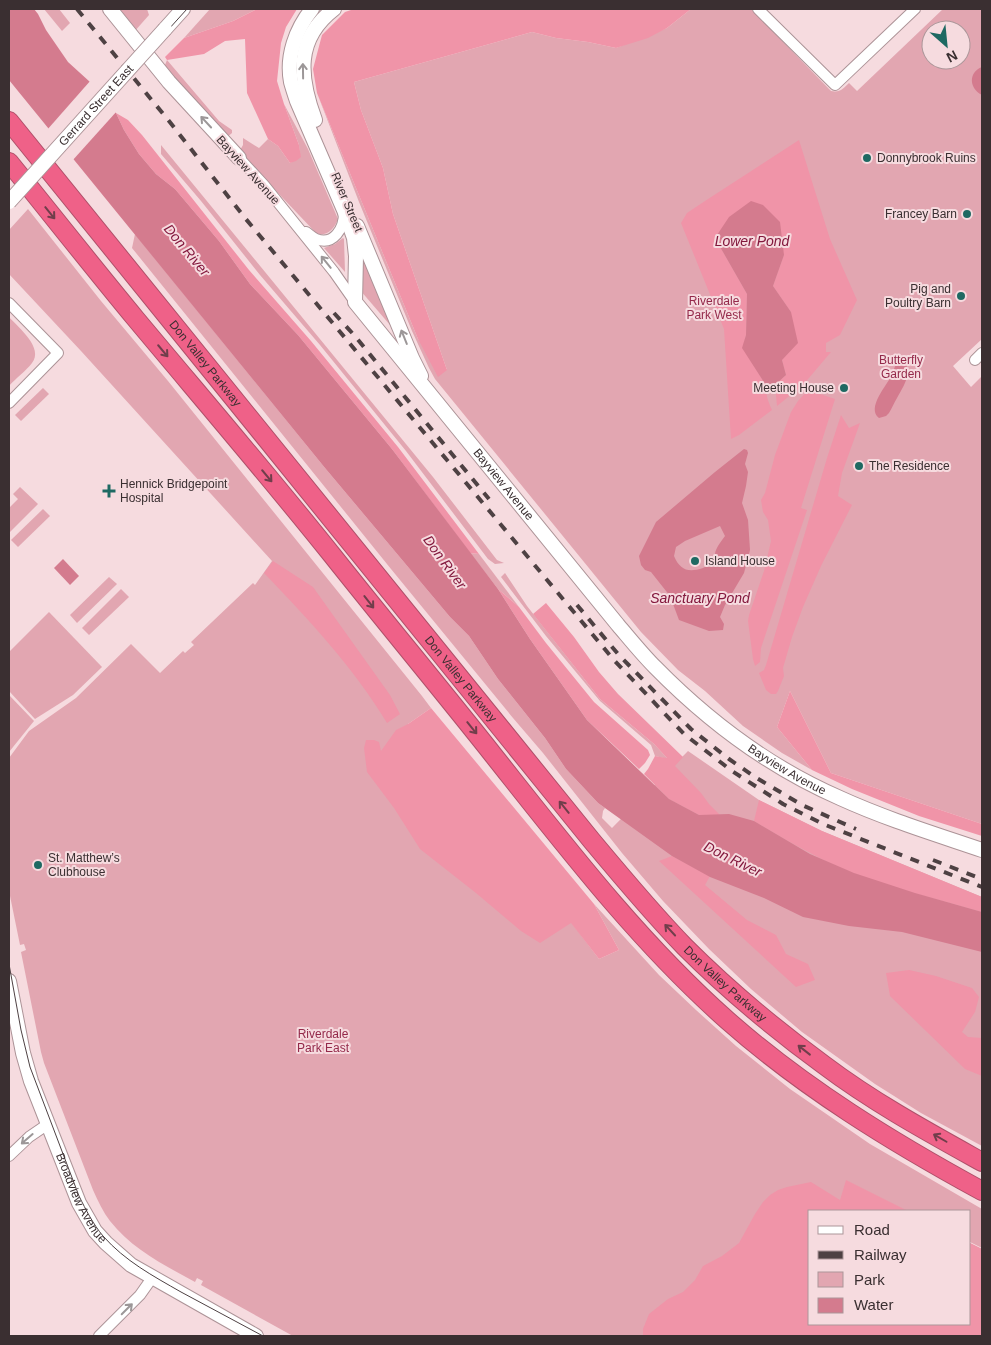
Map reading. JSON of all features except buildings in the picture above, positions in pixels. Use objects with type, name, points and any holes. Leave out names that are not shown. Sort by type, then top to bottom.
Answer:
[{"type":"highway","name":"Don Valley Parkway","points":[[9,122],[598,848],[632,889],[685,946],[740,998],[825,1066],[866,1094],[982,1162]]},
{"type":"highway","name":"Don Valley Parkway","points":[[9,162],[331,554],[553,831],[623,914],[726,1019],[774,1058],[834,1102],[929,1162],[982,1191]]},
{"type":"main road","name":"Bayview Avenue","points":[[110,9],[169,82],[239,158]]},
{"type":"main road","name":"Gerrard Street East","points":[[9,202],[183,9]]},
{"type":"main road","name":"River Street","points":[[312,9],[299,28],[294,41],[291,54],[291,83],[354,238],[356,256],[355,302]]},
{"type":"main road","name":"River Street","points":[[334,9],[325,16],[309,40],[303,65],[304,86],[332,165],[412,358],[432,397]]},
{"type":"main road","name":"Bayview Avenue","points":[[355,302],[618,625],[654,667],[684,694],[720,725],[754,750],[795,776],[840,798],[919,829],[982,850]]},
{"type":"main road","name":"Broadview Avenue","points":[[9,981],[31,1082],[79,1203],[95,1231],[112,1250],[131,1265],[256,1336]]},
{"type":"street","points":[[758,9],[835,85],[915,9]]},
{"type":"street","name":"Bayview Avenue","points":[[239,158],[264,185],[334,272],[355,302]]},
{"type":"street","name":"River Street","points":[[295,224],[318,240],[332,238],[340,231],[343,225],[344,210]]},
{"type":"street","points":[[9,302],[58,353],[9,403]]},
{"type":"street","points":[[9,1156],[29,1136],[48,1124]]},
{"type":"street","points":[[99,1336],[140,1295],[152,1278]]},
{"type":"green space","points":[[44,9],[59,9],[70,23],[62,31]]},
{"type":"green space","points":[[116,9],[147,9],[149,15],[134,32]]},
{"type":"green space","points":[[210,9],[257,9],[233,21],[184,38]]},
{"type":"green space","name":"Riverdale Park West","points":[[691,9],[751,9],[831,91],[839,91],[849,83],[857,91],[921,30],[921,70],[971,70],[971,20],[931,20],[943,9],[982,9],[982,339],[953,366],[971,387],[982,376],[982,824],[831,773],[790,691],[777,727],[812,770],[782,753],[743,726],[705,691],[678,670],[641,632],[435,379],[429,368],[359,202],[317,93],[418,339],[447,370],[393,214],[383,168],[361,110],[354,82],[532,32],[616,48],[667,28]]},
{"type":"green space","points":[[167,60],[219,121],[232,130],[232,133],[226,138],[163,70]]},
{"type":"green space","points":[[284,104],[308,149],[338,219],[335,226],[324,234],[317,234],[239,152],[243,145],[243,138],[259,148],[268,139],[278,146],[290,163],[300,157],[299,145]]},
{"type":"green space","points":[[161,145],[433,477],[497,560],[504,563],[495,564],[488,559],[406,451],[161,154]]},
{"type":"green space","name":"Riverdale Park East","points":[[28,209],[168,381],[431,708],[408,724],[466,783],[599,959],[619,950],[594,904],[659,975],[696,1010],[736,1046],[790,1089],[870,1144],[982,1209],[982,1248],[971,1242],[971,1210],[808,1210],[808,1325],[971,1325],[971,1244],[982,1249],[982,1336],[293,1336],[201,1285],[203,1281],[197,1278],[195,1282],[149,1256],[128,1240],[110,1221],[93,1190],[41,1052],[21,952],[26,950],[24,944],[20,945],[9,891],[9,758],[29,731],[76,698],[131,644],[160,673],[183,651],[185,653],[194,645],[191,642],[253,583],[255,585],[272,561],[9,274],[9,230]]},
{"type":"green space","points":[[135,234],[325,468],[450,617],[469,636],[498,679],[545,738],[566,769],[605,808],[602,818],[612,828],[688,751],[759,800],[822,831],[982,897],[982,1146],[921,1113],[875,1084],[802,1032],[751,989],[663,901],[391,569],[132,248]]},
{"type":"green space","points":[[343,238],[345,272],[324,248],[335,244]]},
{"type":"green space","points":[[359,244],[396,332],[360,290]]},
{"type":"green space","points":[[9,317],[29,338],[35,351],[35,357],[27,369],[9,386]]},
{"type":"green space","points":[[43,388],[49,394],[21,421],[15,415]]},
{"type":"green space","points":[[20,487],[38,504],[9,533],[9,508],[18,499],[13,494]]},
{"type":"green space","points":[[43,509],[50,516],[18,547],[11,540]]},
{"type":"green space","points":[[470,553],[479,554],[519,607],[498,589]]},
{"type":"green space","points":[[505,573],[527,606],[600,699],[654,744],[668,759],[655,756],[651,745],[600,701],[546,636],[501,577]]},
{"type":"green space","points":[[109,577],[117,584],[77,623],[70,615]]},
{"type":"green space","points":[[121,589],[129,597],[89,635],[82,628]]},
{"type":"green space","points":[[49,612],[102,667],[73,695],[35,719],[9,691],[9,652]]},
{"type":"green space","points":[[9,695],[34,721],[9,752]]},
{"type":"shaded area","points":[[257,9],[297,9],[286,27],[281,43],[277,81],[299,145],[301,157],[290,163],[278,146],[268,139],[247,93],[245,39],[225,41],[204,54],[167,60],[165,57],[184,38],[233,21]]},
{"type":"shaded area","points":[[354,9],[691,9],[667,28],[648,38],[616,48],[532,32],[354,82],[361,110],[383,168],[393,214],[447,370],[438,377],[418,339],[317,93],[313,69],[322,35],[345,12]]},
{"type":"shaded area","points":[[116,113],[128,120],[142,135],[249,270],[311,341],[398,447],[479,554],[470,553],[392,449],[298,335],[250,284],[219,241],[175,189],[156,174],[139,154]]},
{"type":"shaded area","points":[[799,140],[830,239],[857,300],[840,335],[826,343],[826,352],[831,352],[803,385],[777,406],[775,385],[786,375],[782,360],[791,312],[773,286],[784,255],[715,238],[747,294],[746,335],[743,348],[767,387],[767,396],[772,410],[731,439],[724,329],[681,223],[687,213]]},
{"type":"shaded area","points":[[808,390],[835,399],[801,508],[807,510],[761,648],[760,662],[755,666],[748,621],[764,571],[771,541],[768,520],[763,512],[761,500],[765,493],[775,455],[791,412]]},
{"type":"shaded area","points":[[841,415],[849,428],[860,423],[842,473],[838,496],[852,505],[821,566],[803,607],[792,637],[783,668],[784,676],[778,691],[776,694],[771,694],[766,690],[759,673],[764,670],[766,665]]},
{"type":"shaded area","points":[[273,561],[313,587],[390,695],[400,714],[387,723],[345,664],[264,573]]},
{"type":"shaded area","points":[[498,589],[519,607],[594,702],[648,750],[650,755],[639,769],[587,720],[530,639]]},
{"type":"shaded area","points":[[546,603],[618,694],[683,757],[675,766],[720,815],[699,815],[669,799],[644,774],[655,756],[667,758],[654,744],[600,699],[533,614]]},
{"type":"shaded area","points":[[790,691],[831,773],[982,824],[982,836],[919,816],[852,789],[812,770],[777,727]]},
{"type":"shaded area","points":[[431,708],[594,904],[619,950],[599,959],[571,923],[540,943],[521,931],[420,849],[394,808],[367,772],[364,748],[366,740],[374,740],[379,742],[381,751],[396,730]]},
{"type":"shaded area","points":[[759,800],[822,831],[982,897],[982,912],[901,889],[840,868],[754,821]]},
{"type":"shaded area","points":[[672,856],[710,876],[705,885],[747,920],[776,935],[786,954],[808,964],[815,980],[796,987],[659,861]]},
{"type":"shaded area","points":[[909,970],[936,976],[972,988],[979,997],[975,1012],[962,1032],[968,1037],[982,1038],[982,1076],[965,1069],[890,996],[886,973]]},
{"type":"shaded area","points":[[846,1180],[906,1210],[808,1210],[808,1325],[971,1325],[971,1244],[982,1249],[982,1336],[643,1336],[643,1329],[649,1314],[668,1299],[683,1292],[695,1280],[703,1266],[722,1256],[739,1243],[755,1214],[770,1195],[787,1187],[811,1182],[840,1200]]},
{"type":"water","name":"Don River","points":[[9,9],[34,9],[68,62],[90,82],[116,113],[139,154],[156,174],[175,189],[219,241],[250,284],[298,335],[392,449],[498,589],[530,639],[587,720],[669,799],[699,815],[729,814],[754,821],[810,854],[854,873],[982,912],[982,952],[902,932],[849,926],[803,917],[764,898],[710,877],[672,856],[598,803],[566,769],[545,738],[498,679],[469,636],[450,617],[325,468],[9,80]]},
{"type":"water","points":[[982,67],[982,95],[975,89],[972,76],[977,69]]},
{"type":"water","name":"Lower Pond","points":[[751,201],[763,205],[780,222],[784,255],[773,286],[791,312],[798,343],[782,360],[786,375],[775,385],[767,387],[742,348],[746,335],[747,294],[715,238],[729,217]]},
{"type":"water","points":[[903,360],[908,369],[904,384],[889,413],[879,418],[876,414],[876,403],[896,364]]},
{"type":"water","name":"Sanctuary Pond","points":[[744,449],[747,450],[745,464],[748,472],[742,503],[748,520],[750,550],[744,573],[720,617],[724,624],[723,630],[709,631],[679,620],[670,596],[651,572],[645,570],[641,565],[639,556],[656,522]],"holes":[[[720,526],[725,536],[715,551],[714,560],[703,568],[685,569],[674,556],[676,547],[685,541]]]},
{"type":"water","points":[[63,559],[79,576],[70,585],[54,568]]},
{"type":"pier","points":[[91,80],[117,111],[72,161],[47,130]]},
{"type":"tram line","points":[[9,206],[187,9]]},
{"type":"tram line","points":[[9,964],[30,1067],[79,1196],[96,1227],[112,1245],[140,1267],[181,1292],[263,1336]]},
{"type":"railway","points":[[77,9],[169,121],[245,218],[613,659],[684,734],[732,771],[783,804],[823,824],[982,887]]},
{"type":"railway","points":[[334,313],[489,499]]},
{"type":"railway","points":[[577,605],[618,654],[691,729],[755,777],[802,805],[856,829]]},
{"type":"railway","points":[[933,860],[982,879]]},
{"type":"place","name":"Donnybrook Ruins","points":[[867,158]]},
{"type":"place","name":"Francey Barn","points":[[967,214]]},
{"type":"place","name":"Pig and Poultry Barn","points":[[961,296]]},
{"type":"place","name":"Meeting House","points":[[844,388]]},
{"type":"place","name":"The Residence","points":[[859,466]]},
{"type":"place","name":"Hennick Bridgepoint Hospital","points":[[109,491]]},
{"type":"place","name":"Island House","points":[[695,561]]},
{"type":"place","name":"St. Matthew’s Clubhouse","points":[[38,865]]},
{"type":"park label","name":"Butterfly Garden","points":[[901,367]]}]
